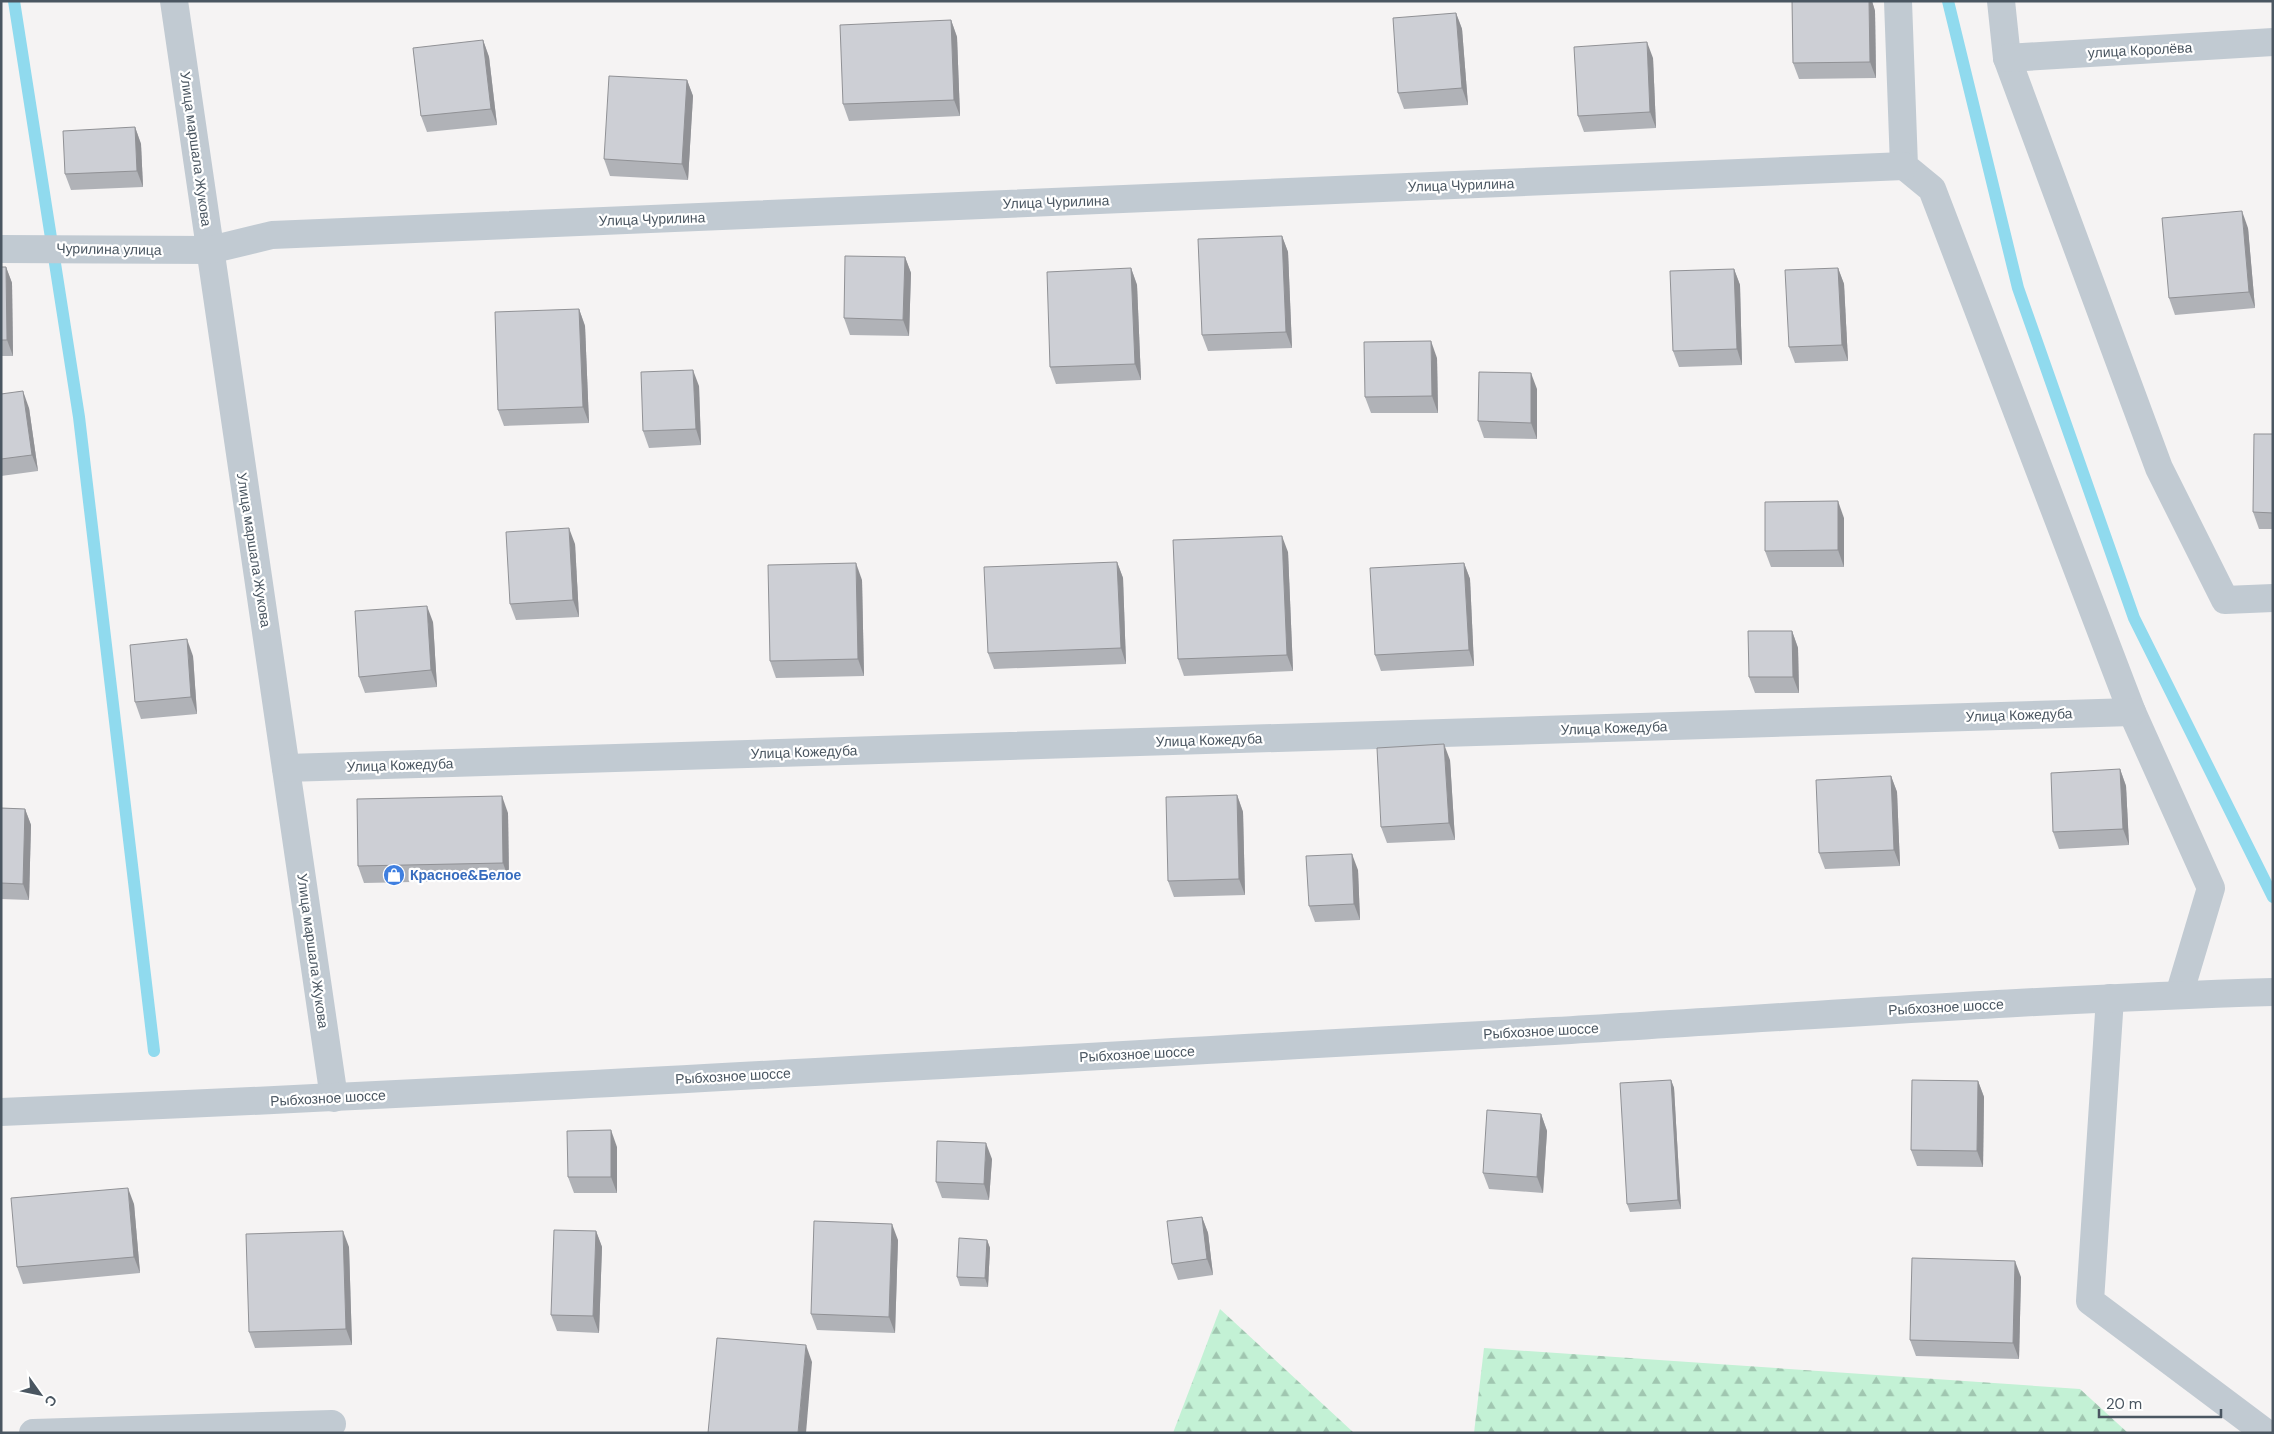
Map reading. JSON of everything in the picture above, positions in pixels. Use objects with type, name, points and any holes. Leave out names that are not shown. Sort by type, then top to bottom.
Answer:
[{"type":"street","name":"Улица маршала Жукова","points":[[174,1],[334,1098]]},
{"type":"street","points":[[1898,1],[1904,166],[1932,189],[2132,712],[2211,888],[2179,995]]},
{"type":"street","points":[[2002,1],[2007,58],[2159,468],[2226,600],[2273,598]]},
{"type":"street","name":"улица Королёва","points":[[2007,58],[2273,42]]},
{"type":"street","name":"Улица Чурилина","points":[[210,250],[272,235],[1904,166]]},
{"type":"street","name":"Чурилина улица","points":[[5,248],[210,250]]},
{"type":"street","name":"Улица Кожедуба","points":[[286,768],[2132,712]]},
{"type":"street","name":"Рыбхозное шоссе","points":[[1,1112],[334,1098],[2110,998],[2273,992]]},
{"type":"street","points":[[2110,998],[2090,1301],[2266,1433]]},
{"type":"street","points":[[33,1433],[332,1424]]},
{"type":"green space","points":[[1220,1309],[1354,1433],[1173,1433]]},
{"type":"green space","points":[[1484,1348],[2080,1389],[2128,1433],[1474,1433]]},
{"type":"building","points":[[1792,1],[1869,1],[1870,62],[1793,63]]},
{"type":"building","points":[[1456,13],[1462,88],[1398,93],[1393,18]]},
{"type":"building","points":[[951,20],[954,100],[843,104],[840,25]]},
{"type":"building","points":[[483,40],[491,109],[421,116],[413,48]]},
{"type":"building","points":[[1647,42],[1650,112],[1578,116],[1574,47]]},
{"type":"building","points":[[609,76],[687,80],[682,164],[604,159]]},
{"type":"building","points":[[135,127],[137,171],[65,174],[63,131]]},
{"type":"building","points":[[2242,211],[2249,292],[2169,298],[2162,218]]},
{"type":"building","points":[[1282,236],[1286,332],[1202,335],[1198,239]]},
{"type":"building","points":[[845,256],[905,257],[903,320],[844,318]]},
{"type":"building","points":[[1,267],[6,267],[7,340],[1,340]]},
{"type":"building","points":[[1131,268],[1135,364],[1050,367],[1047,272]]},
{"type":"building","points":[[1838,268],[1842,345],[1789,347],[1785,270]]},
{"type":"building","points":[[1734,269],[1737,349],[1673,351],[1670,271]]},
{"type":"building","points":[[579,309],[583,407],[498,410],[495,312]]},
{"type":"building","points":[[1431,341],[1432,396],[1365,397],[1364,342]]},
{"type":"building","points":[[693,370],[696,429],[643,431],[641,372]]},
{"type":"building","points":[[1479,372],[1531,373],[1531,423],[1478,421]]},
{"type":"building","points":[[23,391],[32,455],[1,459],[1,394]]},
{"type":"building","points":[[2254,434],[2273,434],[2273,513],[2253,512]]},
{"type":"building","points":[[1838,501],[1838,550],[1765,551],[1765,502]]},
{"type":"building","points":[[569,528],[573,600],[510,604],[506,532]]},
{"type":"building","points":[[1282,536],[1287,655],[1178,659],[1173,540]]},
{"type":"building","points":[[1117,562],[1121,648],[988,653],[984,567]]},
{"type":"building","points":[[856,563],[858,659],[770,661],[768,565]]},
{"type":"building","points":[[1464,563],[1469,650],[1375,655],[1370,568]]},
{"type":"building","points":[[427,606],[431,670],[359,677],[355,611]]},
{"type":"building","points":[[1748,631],[1792,631],[1793,677],[1749,677]]},
{"type":"building","points":[[187,639],[191,697],[135,702],[130,645]]},
{"type":"building","points":[[1444,744],[1449,823],[1381,827],[1377,748]]},
{"type":"building","points":[[2120,769],[2123,829],[2053,832],[2051,773]]},
{"type":"building","points":[[1891,776],[1894,850],[1819,853],[1816,780]]},
{"type":"building","points":[[1237,795],[1239,879],[1168,881],[1166,797]]},
{"type":"building","points":[[502,796],[503,863],[358,866],[357,799]]},
{"type":"building","points":[[1,808],[25,809],[23,884],[1,883]]},
{"type":"building","points":[[1352,854],[1354,904],[1309,906],[1306,856]]},
{"type":"building","points":[[1671,1080],[1678,1200],[1627,1204],[1620,1083]]},
{"type":"building","points":[[1912,1080],[1978,1081],[1977,1151],[1911,1150]]},
{"type":"building","points":[[1487,1110],[1541,1114],[1537,1177],[1483,1173]]},
{"type":"building","points":[[611,1130],[611,1177],[568,1177],[567,1131]]},
{"type":"building","points":[[937,1141],[986,1143],[984,1184],[936,1182]]},
{"type":"building","points":[[128,1188],[134,1257],[17,1267],[11,1198]]},
{"type":"building","points":[[1202,1217],[1207,1259],[1172,1264],[1167,1221]]},
{"type":"building","points":[[814,1221],[892,1224],[889,1317],[811,1314]]},
{"type":"building","points":[[554,1230],[596,1231],[593,1316],[551,1315]]},
{"type":"building","points":[[343,1231],[346,1329],[249,1332],[246,1234]]},
{"type":"building","points":[[959,1238],[987,1240],[985,1278],[957,1277]]},
{"type":"building","points":[[1912,1258],[2015,1261],[2013,1343],[1910,1340]]},
{"type":"building","points":[[717,1338],[806,1345],[798,1433],[708,1433]]},
{"type":"waterway","points":[[14,1],[79,417],[154,1051]]},
{"type":"waterway","points":[[1948,1],[2018,288],[2134,618],[2273,897]]},
{"type":"place","name":"Красное&Белое","points":[[394,875]]}]
